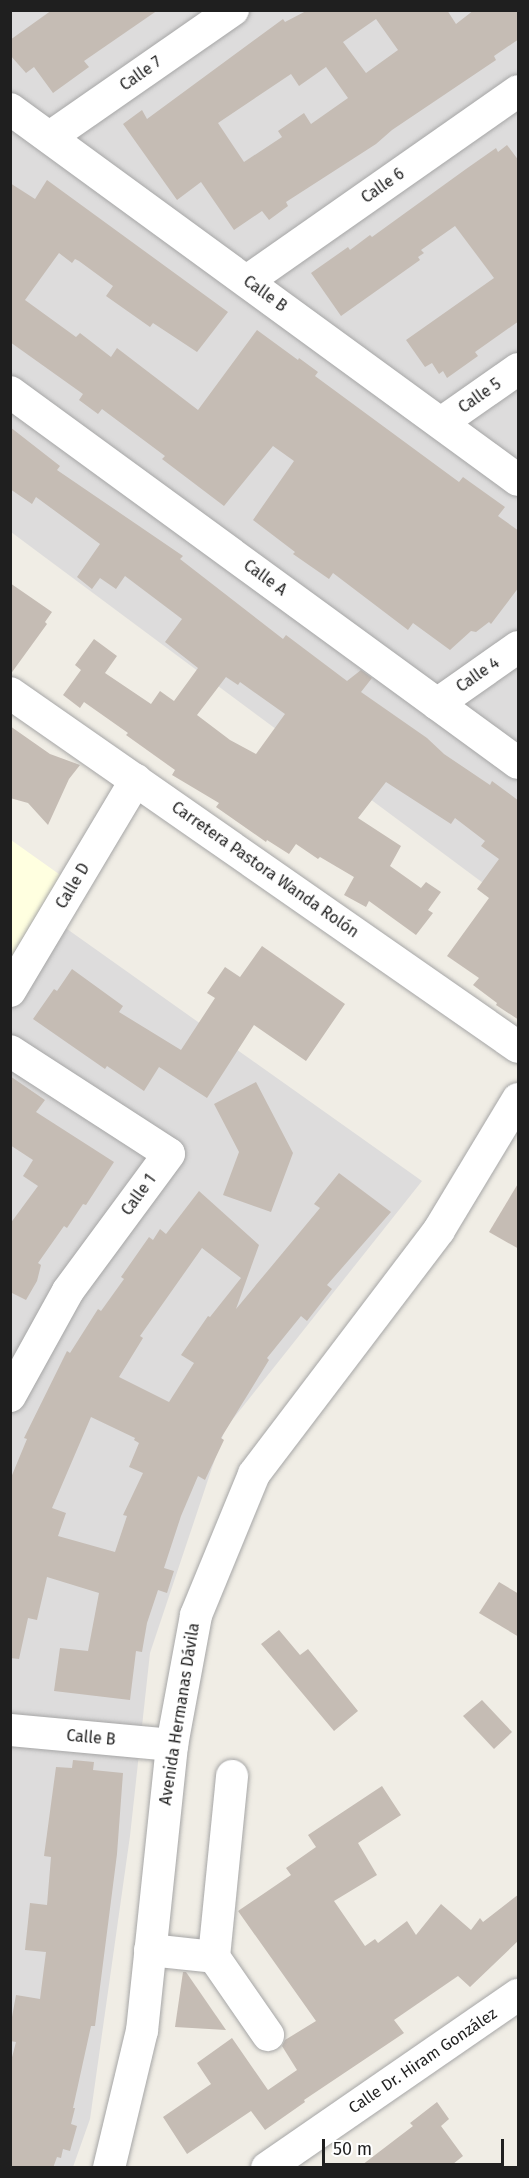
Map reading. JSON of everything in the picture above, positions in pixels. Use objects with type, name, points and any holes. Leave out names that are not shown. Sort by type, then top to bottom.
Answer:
[{"type":"street","name":"Calle 7","points":[[50,137],[233,10]]},
{"type":"street","name":"Calle 6","points":[[247,281],[519,92]]},
{"type":"street","name":"Calle B","points":[[10,109],[519,480]]},
{"type":"street","name":"Calle 5","points":[[441,423],[519,369]]},
{"type":"street","name":"Calle A","points":[[10,392],[519,763]]},
{"type":"street","name":"Calle 4","points":[[437,704],[519,647]]},
{"type":"street","name":"Carretera Pastora Wanda Rolón","points":[[10,693],[519,1047]]},
{"type":"street","name":"Calle D","points":[[10,991],[136,780]]},
{"type":"street","name":"Calle 1","points":[[10,1051],[169,1154],[68,1291],[10,1396]]},
{"type":"street","name":"Avenida Hermanas Dávila","points":[[109,2168],[142,2031],[172,1745],[196,1615],[254,1474],[439,1230],[519,1099]]},
{"type":"street","name":"Calle B","points":[[10,1730],[172,1745]]},
{"type":"street","points":[[232,1776],[214,1957],[268,2036]]},
{"type":"street","points":[[150,1950],[214,1957]]},
{"type":"street","name":"Calle Dr. Hiram González","points":[[267,2168],[519,1995]]},
{"type":"shaded area","points":[[11,11],[518,11],[518,909],[11,532]]},
{"type":"shaded area","points":[[11,840],[80,889],[11,1000]]},
{"type":"shaded area","points":[[60,924],[422,1181],[225,1429],[150,1653],[130,1836],[90,2119],[73,2167],[11,2167],[10,1000]]},
{"type":"building","points":[[52,10],[158,10],[84,61],[89,67],[53,93],[34,67],[26,73],[10,55],[10,40]]},
{"type":"building","points":[[308,10],[447,10],[456,24],[474,10],[519,10],[519,39],[494,56],[496,60],[392,130],[376,144],[286,202],[288,206],[269,220],[262,211],[234,230],[201,182],[177,200],[123,124],[142,110],[147,119],[283,19],[285,22]],"holes":[[[376,19],[398,50],[366,73],[343,42]],[[326,67],[348,98],[311,124],[304,113],[278,131],[282,137],[244,162],[218,123],[291,74],[299,86]]]},
{"type":"building","points":[[507,145],[519,161],[519,321],[475,352],[478,356],[447,378],[443,371],[439,374],[432,363],[425,367],[406,340],[494,278],[455,226],[421,250],[424,253],[418,257],[420,260],[341,316],[311,273],[348,247],[350,250],[370,235],[372,237],[496,148],[498,152]]},
{"type":"building","points":[[47,180],[228,312],[197,352],[153,323],[150,327],[106,296],[113,286],[79,261],[75,259],[72,263],[59,253],[25,300],[76,337],[80,333],[111,357],[117,348],[198,410],[257,330],[298,360],[299,358],[318,372],[315,376],[459,482],[463,477],[505,507],[498,516],[519,531],[519,587],[491,624],[489,622],[476,632],[471,631],[450,650],[413,623],[408,630],[333,573],[329,579],[293,554],[295,552],[253,520],[294,461],[273,446],[224,506],[162,459],[165,456],[102,409],[98,414],[79,400],[83,394],[10,342],[10,183],[35,199]]},
{"type":"building","points":[[10,427],[60,466],[57,470],[183,556],[180,559],[283,639],[286,635],[347,681],[361,670],[372,678],[361,692],[427,738],[444,754],[490,785],[492,781],[519,801],[519,1020],[496,1005],[497,1003],[473,985],[479,978],[447,956],[489,898],[477,889],[499,859],[481,846],[485,841],[455,818],[451,824],[386,782],[358,818],[401,846],[390,866],[421,888],[426,882],[441,892],[428,910],[433,913],[416,935],[369,901],[366,907],[344,895],[354,877],[320,857],[318,859],[296,844],[289,854],[267,840],[266,842],[216,807],[219,803],[172,775],[175,770],[126,735],[128,733],[84,702],[80,708],[63,695],[81,670],[75,665],[94,639],[117,656],[105,673],[151,704],[160,691],[174,701],[198,668],[165,642],[182,619],[125,576],[116,589],[100,578],[92,589],[77,577],[100,544],[36,497],[32,504],[10,489]],"holes":[[[226,677],[238,685],[240,682],[285,714],[256,754],[230,740],[197,715]]]},
{"type":"building","points":[[10,583],[52,612],[45,622],[47,624],[10,675]]},
{"type":"building","points":[[10,726],[50,754],[80,765],[69,779],[48,825],[28,803],[10,798]]},
{"type":"building","points":[[262,946],[345,1004],[306,1061],[254,1025],[207,1098],[159,1067],[144,1091],[107,1066],[105,1069],[33,1019],[54,989],[57,991],[72,969],[123,1006],[119,1012],[181,1050],[215,998],[207,993],[225,967],[240,977]]},
{"type":"building","points":[[10,1076],[45,1100],[36,1112],[114,1162],[86,1205],[83,1204],[67,1228],[64,1226],[38,1263],[41,1265],[37,1281],[26,1300],[10,1292],[10,1224],[38,1186],[23,1176],[33,1160],[10,1145]]},
{"type":"building","points":[[256,1082],[293,1153],[271,1212],[223,1195],[239,1152],[214,1104]]},
{"type":"building","points":[[339,1173],[391,1212],[327,1285],[332,1289],[307,1321],[301,1316],[267,1358],[269,1360],[221,1438],[224,1440],[205,1480],[198,1476],[181,1516],[164,1568],[174,1571],[167,1593],[158,1590],[147,1623],[142,1652],[136,1651],[130,1700],[54,1691],[60,1648],[88,1651],[99,1593],[47,1577],[37,1620],[28,1618],[19,1659],[10,1658],[10,1480],[27,1439],[24,1438],[67,1351],[70,1353],[98,1309],[101,1311],[124,1279],[121,1277],[149,1237],[153,1240],[160,1229],[166,1234],[199,1191],[259,1245],[236,1309],[320,1208],[314,1204]],"holes":[[[202,1248],[241,1278],[210,1317],[208,1316],[181,1355],[194,1363],[169,1402],[119,1377],[143,1338],[140,1336]],[[91,1417],[135,1438],[134,1440],[139,1443],[129,1467],[143,1473],[123,1515],[127,1516],[115,1552],[58,1536],[66,1513],[52,1508]]]},
{"type":"building","points":[[519,1182],[519,1249],[489,1232]]},
{"type":"building","points":[[499,1582],[519,1594],[519,1637],[479,1613]]},
{"type":"building","points":[[279,1630],[300,1655],[308,1649],[358,1711],[334,1731],[261,1644]]},
{"type":"building","points":[[482,1700],[512,1732],[494,1749],[463,1716]]},
{"type":"building","points":[[73,1760],[94,1762],[93,1770],[123,1773],[117,1854],[95,2026],[91,2026],[73,2108],[75,2108],[71,2124],[77,2126],[70,2151],[63,2149],[61,2158],[57,2157],[53,2168],[10,2168],[10,2065],[16,2042],[10,2041],[10,2028],[16,1995],[40,1999],[46,1952],[25,1950],[30,1903],[47,1905],[51,1857],[44,1856],[56,1767],[72,1768]]},
{"type":"building","points":[[382,1786],[401,1815],[358,1843],[377,1875],[334,1901],[365,1946],[375,1939],[378,1943],[407,1921],[416,1935],[441,1904],[471,1930],[480,1918],[483,1922],[519,1894],[519,1940],[470,1987],[458,1976],[394,2020],[404,2033],[304,2100],[305,2102],[265,2130],[251,2111],[187,2154],[163,2117],[211,2084],[197,2063],[232,2038],[268,2090],[297,2070],[282,2046],[285,2040],[316,2021],[238,1911],[291,1875],[286,1868],[316,1847],[308,1835]]},
{"type":"building","points":[[183,1972],[186,1972],[226,2030],[175,2027]]},
{"type":"building","points":[[437,2102],[449,2119],[441,2126],[463,2156],[448,2168],[358,2168],[413,2126],[410,2123]]}]
